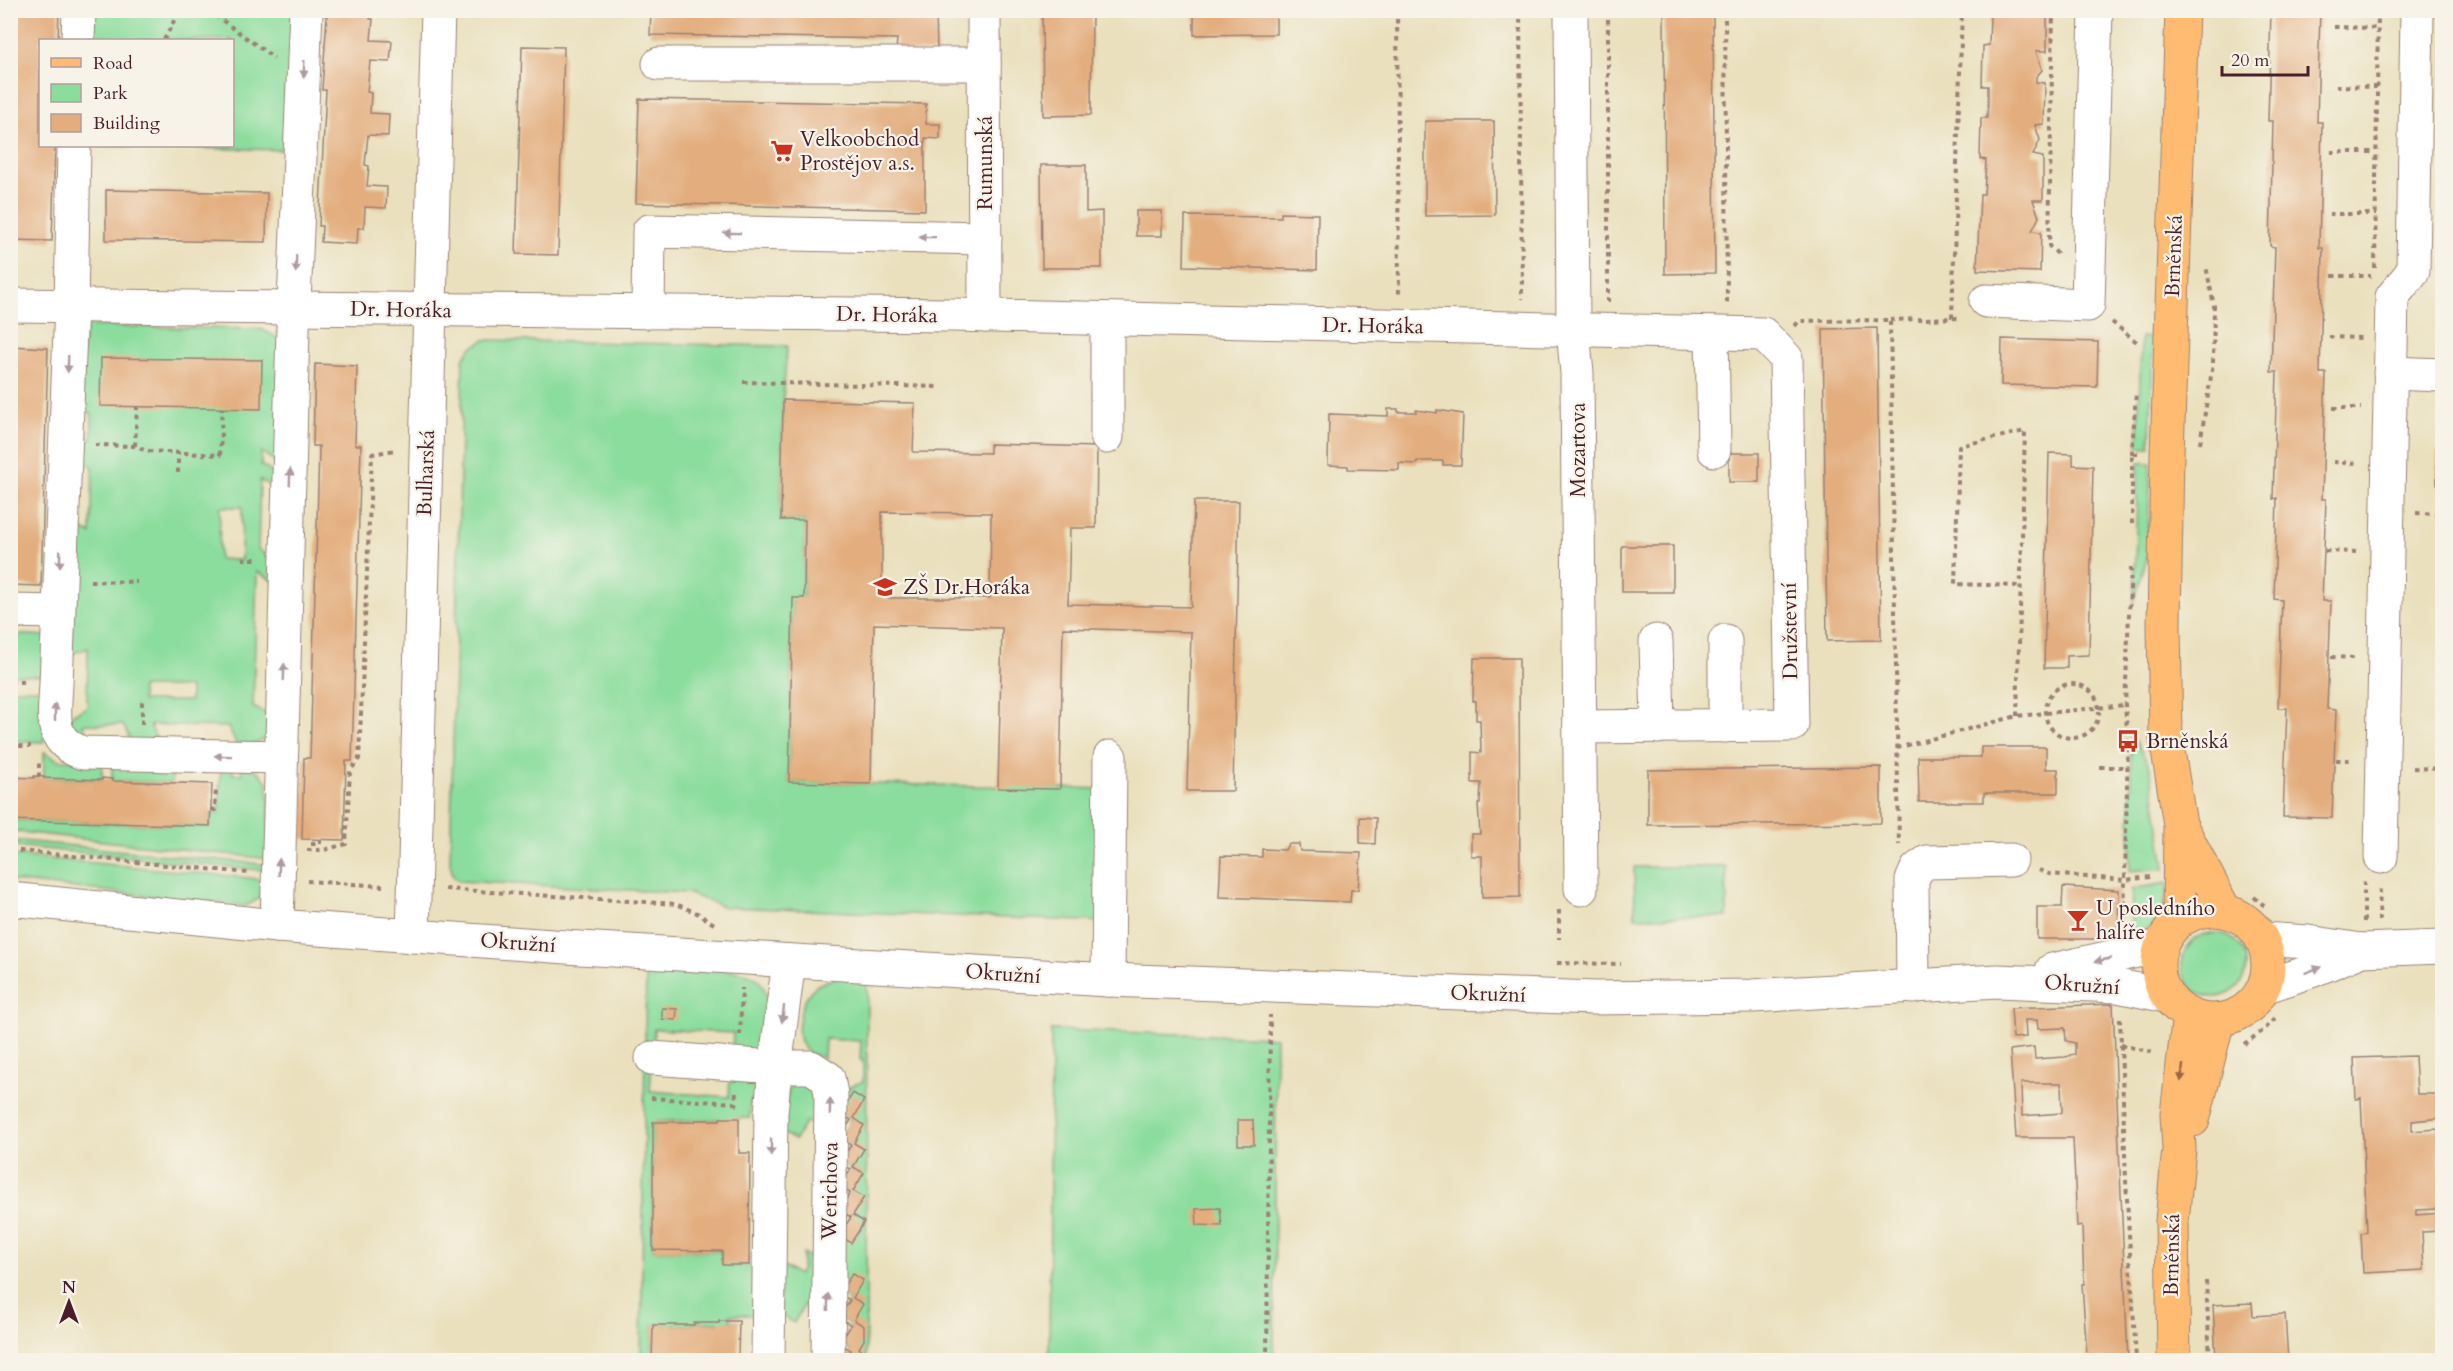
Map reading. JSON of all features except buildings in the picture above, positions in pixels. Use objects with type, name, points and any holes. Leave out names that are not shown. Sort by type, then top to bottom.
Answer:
[{"type":"main road","name":"Brněnská","points":[[2169,934],[2179,874],[2180,824],[2166,739],[2164,625],[2183,453],[2182,10]]},
{"type":"main road","name":"Brněnská","points":[[2180,824],[2239,904]]},
{"type":"main road","points":[[2239,904],[2246,921],[2266,925],[2272,998],[2256,1000],[2245,1010],[2232,1017],[2191,1010],[2157,972],[2169,934],[2201,911],[2239,904]]},
{"type":"main road","name":"Brněnská","points":[[2174,1360],[2172,1221],[2180,1149],[2177,1114],[2207,1065],[2191,1010]]},
{"type":"street","points":[[78,39],[79,10]]},
{"type":"street","points":[[277,926],[294,309],[306,10]]},
{"type":"street","name":"Bulharská","points":[[413,936],[438,10]]},
{"type":"street","name":"Rumunská","points":[[984,10],[986,316]]},
{"type":"street","name":"Mozartova","points":[[1570,897],[1580,728],[1578,373],[1573,330],[1571,10]]},
{"type":"street","points":[[1986,301],[2088,305],[2096,10]]},
{"type":"street","points":[[2373,864],[2392,297],[2413,271],[2429,144],[2417,10]]},
{"type":"street","points":[[659,64],[984,64]]},
{"type":"street","points":[[74,147],[71,306],[58,612],[55,721],[57,735],[71,749],[83,753],[281,758]]},
{"type":"street","points":[[648,312],[649,231],[985,238]]},
{"type":"street","name":"Dr. Horáka","points":[[10,305],[986,316],[1573,330],[1720,320],[1776,334]]},
{"type":"street","points":[[1107,319],[1107,437]]},
{"type":"street","points":[[1714,450],[1720,320]]},
{"type":"street","name":"Družstevní","points":[[1580,728],[1792,725],[1786,358],[1776,334]]},
{"type":"street","points":[[2390,373],[2442,375]]},
{"type":"street","points":[[10,611],[58,612]]},
{"type":"street","points":[[1656,641],[1658,727]]},
{"type":"street","points":[[1725,641],[1725,726]]},
{"type":"street","points":[[1108,980],[1110,757]]},
{"type":"street","points":[[1913,987],[1912,880],[1917,869],[1927,862],[2011,860]]},
{"type":"street","name":"Okružní","points":[[10,899],[277,926],[789,961],[1108,980],[1595,998],[1752,996],[1913,987],[2117,971],[2169,934]]},
{"type":"street","points":[[2266,925],[2308,942],[2368,933],[2442,946]]},
{"type":"street","points":[[2272,998],[2368,933]]},
{"type":"street","points":[[768,1360],[771,1114],[789,961]]},
{"type":"street","name":"Okružní","points":[[2117,971],[2191,1010]]},
{"type":"street","name":"Werichova","points":[[652,1058],[775,1067],[811,1067],[824,1073],[830,1084],[828,1360]]},
{"type":"path","points":[[165,39],[176,17],[177,10]]},
{"type":"path","points":[[208,10],[303,79]]},
{"type":"path","points":[[1397,10],[1399,305]]},
{"type":"path","points":[[1520,10],[1522,309]]},
{"type":"path","points":[[1608,10],[1608,304]]},
{"type":"path","points":[[1720,320],[1725,10]]},
{"type":"path","points":[[1952,318],[1962,10]]},
{"type":"path","points":[[2053,10],[2049,246],[2065,260]]},
{"type":"path","points":[[2334,27],[2377,28]]},
{"type":"path","points":[[2336,86],[2377,87]]},
{"type":"path","points":[[2331,152],[2376,152]]},
{"type":"path","points":[[2329,214],[2376,214]]},
{"type":"path","points":[[2132,454],[2183,453],[2213,352],[2214,306],[2206,262]]},
{"type":"path","points":[[2332,276],[2375,276]]},
{"type":"path","points":[[2088,305],[2139,341],[2138,352]]},
{"type":"path","points":[[1776,334],[1799,321],[1890,320],[1899,849]]},
{"type":"path","points":[[1776,334],[1799,321]]},
{"type":"path","points":[[2329,337],[2363,338]]},
{"type":"path","points":[[743,382],[939,387]]},
{"type":"path","points":[[2132,529],[2132,454],[2136,386]]},
{"type":"path","points":[[135,446],[137,407]]},
{"type":"path","points":[[64,444],[135,446],[146,451],[220,455],[222,408]]},
{"type":"path","points":[[2333,408],[2363,408]]},
{"type":"path","points":[[2017,716],[2025,431],[1959,446],[1955,584],[2020,586]]},
{"type":"path","points":[[304,850],[324,850],[346,844],[350,771],[359,759],[372,454],[399,450]]},
{"type":"path","points":[[178,452],[178,473]]},
{"type":"path","points":[[2333,462],[2363,463]]},
{"type":"path","points":[[2325,551],[2360,552]]},
{"type":"path","points":[[2132,563],[2125,705],[2126,880],[2123,935],[2116,943],[2136,1360]]},
{"type":"path","points":[[59,580],[137,582]]},
{"type":"path","points":[[2076,684],[2087,688],[2096,697],[2099,709],[2098,719],[2093,728],[2085,735],[2075,738],[2055,732],[2045,714],[2047,702],[2053,691],[2076,684]]},
{"type":"path","points":[[1897,748],[2017,716],[2125,705]]},
{"type":"path","points":[[2100,768],[2127,768]]},
{"type":"path","points":[[10,850],[279,877]]},
{"type":"path","points":[[2011,860],[2049,874],[2126,880]]},
{"type":"path","points":[[2368,933],[2373,864]]},
{"type":"path","points":[[2368,933],[2373,864]]},
{"type":"path","points":[[1559,939],[1570,897]]},
{"type":"path","points":[[2239,904],[2266,925]]},
{"type":"path","points":[[698,955],[700,915]]},
{"type":"path","points":[[735,1103],[742,985]]},
{"type":"path","points":[[1267,1360],[1270,987]]},
{"type":"path","points":[[2121,1045],[2207,1065],[2239,1049],[2264,1030],[2272,998]]},
{"type":"path","points":[[651,1098],[735,1103],[742,1109]]},
{"type":"path","points":[[2206,1270],[2210,1360]]},
{"type":"green space","points":[[85,11],[295,11],[290,150],[140,147],[234,147],[234,39],[84,39]]},
{"type":"green space","points":[[86,326],[261,329],[280,339],[282,466],[261,452],[261,465],[282,479],[281,492],[260,480],[258,549],[271,559],[279,584],[257,572],[253,707],[275,718],[269,732],[262,740],[238,748],[228,727],[150,725],[160,746],[133,745],[123,725],[83,724],[91,744],[62,720],[87,707],[88,648],[63,657],[69,523],[91,534],[93,467],[72,452],[73,434],[92,440],[92,414],[74,404]],"holes":[[[220,507],[242,507],[241,560],[219,559]],[[142,687],[190,687],[190,701],[142,701]]]},
{"type":"green space","points":[[2141,337],[2153,338],[2150,447],[2138,447]]},
{"type":"green space","points":[[484,340],[787,346],[783,400],[781,520],[805,520],[804,598],[793,599],[789,782],[1110,789],[1109,922],[724,907],[687,893],[458,881],[453,876],[450,863],[463,359],[471,348]]},
{"type":"green space","points":[[2138,463],[2151,463],[2147,558],[2134,602]]},
{"type":"green space","points":[[10,634],[47,636],[46,676],[11,675]]},
{"type":"green space","points":[[11,689],[46,689],[44,742],[11,741]]},
{"type":"green space","points":[[2131,737],[2150,767],[2165,868],[2130,871]]},
{"type":"green space","points":[[44,752],[58,760],[102,761],[102,780],[44,778]]},
{"type":"green space","points":[[112,762],[172,764],[172,783],[112,781]]},
{"type":"green space","points":[[221,765],[232,766],[233,774],[242,774],[242,766],[258,771],[268,783],[271,859],[11,831],[11,820],[210,826],[211,813],[219,813]]},
{"type":"green space","points":[[11,840],[270,865],[270,871],[23,847],[11,845]]},
{"type":"green space","points":[[11,855],[250,878],[269,882],[260,898],[246,906],[11,881]]},
{"type":"green space","points":[[1634,867],[1726,867],[1727,917],[1635,917]]},
{"type":"green space","points":[[2168,883],[2160,917],[2149,927],[2131,936],[2132,889]]},
{"type":"green space","points":[[2214,933],[2232,939],[2240,947],[2246,965],[2240,983],[2232,991],[2214,997],[2196,991],[2188,983],[2182,965],[2188,947],[2196,939]]},
{"type":"green space","points":[[646,965],[720,969],[755,977],[765,991],[769,1012],[768,1033],[764,1041],[756,1049],[746,1052],[732,1052],[733,1033],[654,1029],[650,1091],[729,1097],[730,1076],[743,1078],[756,1084],[764,1100],[750,1100],[750,1118],[653,1122],[653,1250],[722,1251],[722,1264],[754,1265],[754,1315],[731,1315],[731,1321],[739,1321],[694,1323],[694,1325],[653,1325],[652,1360],[641,1360]]},
{"type":"green space","points":[[839,977],[867,977],[866,1360],[845,1360],[851,1350],[840,1344],[851,1325],[839,1318],[850,1300],[839,1294],[840,1235],[851,1218],[840,1211],[850,1193],[840,1187],[851,1169],[840,1163],[851,1145],[840,1138],[851,1120],[840,1114],[844,1091],[863,1082],[863,1060],[860,1060],[861,1041],[825,1039],[824,1058],[806,1050],[799,1038],[798,1030],[806,997],[820,984]]},
{"type":"green space","points":[[1051,1030],[1276,1037],[1274,1360],[1049,1360]]},
{"type":"green space","points":[[798,1081],[816,1086],[824,1133],[806,1121],[795,1140],[779,1131],[790,1085]]},
{"type":"green space","points":[[803,1253],[822,1265],[823,1315],[804,1305],[794,1323],[778,1314],[778,1264],[799,1275]]},
{"type":"place","name":"Velkoobchod Prostějov a.s.","points":[[782,151]]},
{"type":"place","name":"ZŠ Dr.Horáka","points":[[885,587]]},
{"type":"place","name":"Brněnská","points":[[2128,741]]},
{"type":"place","name":"U posledního halíře","points":[[2078,920]]}]
